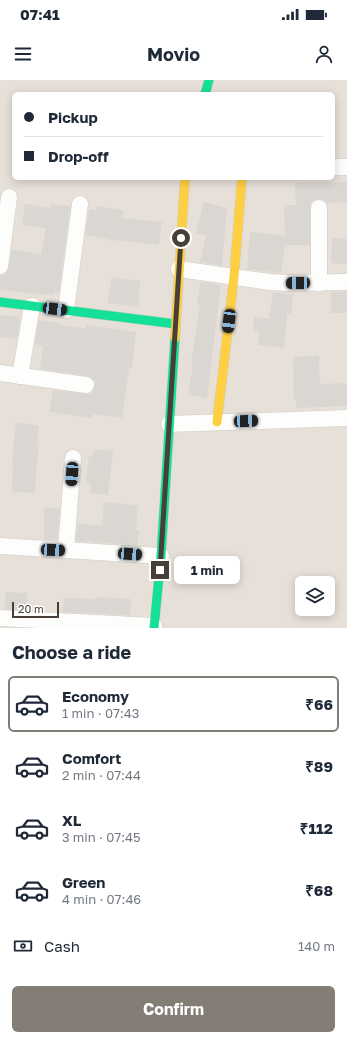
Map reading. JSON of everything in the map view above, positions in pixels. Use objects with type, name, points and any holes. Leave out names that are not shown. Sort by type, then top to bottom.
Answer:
[{"type":"street","points":[[206,92],[209,80]]},
{"type":"street","points":[[335,167],[347,167]]},
{"type":"street","points":[[0,618],[58,625],[154,627],[161,556],[184,180]]},
{"type":"street","points":[[217,422],[234,277],[242,180]]},
{"type":"street","points":[[0,266],[9,197]]},
{"type":"street","points":[[66,310],[80,204]]},
{"type":"street","points":[[319,208],[319,283]]},
{"type":"street","points":[[179,268],[270,282],[347,282]]},
{"type":"street","points":[[0,302],[176,324]]},
{"type":"street","points":[[20,376],[32,306]]},
{"type":"street","points":[[0,373],[86,385]]},
{"type":"street","points":[[169,424],[347,418]]},
{"type":"street","points":[[66,550],[73,458]]},
{"type":"street","points":[[0,546],[161,556]]},
{"type":"shaded area","points":[[0,80],[347,80],[347,628],[0,628]]},
{"type":"building","points":[[347,182],[347,202],[327,203],[319,199],[311,203],[310,245],[285,244],[281,273],[247,269],[250,232],[285,236],[284,205],[296,205],[295,183]]},
{"type":"building","points":[[204,202],[227,208],[222,266],[200,262],[206,236],[196,233]]},
{"type":"building","points":[[25,204],[50,208],[51,204],[70,206],[59,293],[54,292],[54,295],[0,290],[0,275],[4,275],[8,271],[12,249],[41,255],[46,228],[22,225]]},
{"type":"building","points":[[97,206],[124,210],[122,218],[162,222],[159,245],[116,241],[85,235],[89,209],[96,210]]},
{"type":"building","points":[[332,238],[347,239],[347,264],[331,263]]},
{"type":"building","points":[[112,277],[140,281],[138,301],[140,301],[139,307],[107,303]]},
{"type":"building","points":[[201,282],[221,285],[207,398],[188,395],[200,304],[197,304]]},
{"type":"building","points":[[273,292],[293,295],[291,314],[287,313],[284,348],[258,345],[259,331],[253,331],[254,317],[269,319]]},
{"type":"building","points":[[331,292],[347,292],[347,313],[331,313]]},
{"type":"building","points":[[0,315],[20,317],[17,339],[0,337]]},
{"type":"building","points":[[39,320],[59,323],[59,325],[86,328],[86,325],[136,332],[132,368],[129,368],[122,418],[93,414],[93,418],[49,412],[53,390],[90,394],[95,386],[95,381],[88,376],[40,369],[43,346],[35,344]]},
{"type":"building","points":[[319,356],[320,384],[347,383],[347,406],[296,408],[296,400],[294,400],[293,357]]},
{"type":"building","points":[[16,422],[39,426],[35,493],[12,492],[12,460]]},
{"type":"building","points":[[94,449],[113,451],[108,495],[90,493],[91,484],[86,483],[89,456],[93,457]]},
{"type":"building","points":[[104,502],[138,506],[136,530],[139,530],[137,545],[76,541],[78,524],[102,526]]},
{"type":"building","points":[[44,508],[60,508],[57,540],[44,539]]},
{"type":"building","points":[[6,592],[27,593],[26,610],[5,609]]},
{"type":"building","points":[[97,597],[131,599],[130,615],[63,612],[64,598],[96,599]]},
{"type":"traffic: fast","points":[[206,92],[209,80]]},
{"type":"traffic: fast","points":[[0,302],[176,324]]},
{"type":"traffic: fast","points":[[154,628],[161,556],[175,338]]},
{"type":"traffic: slow","points":[[175,338],[185,180]]},
{"type":"traffic: slow","points":[[217,422],[234,277],[242,180]]},
{"type":"route","points":[[160,570],[181,238]]}]
